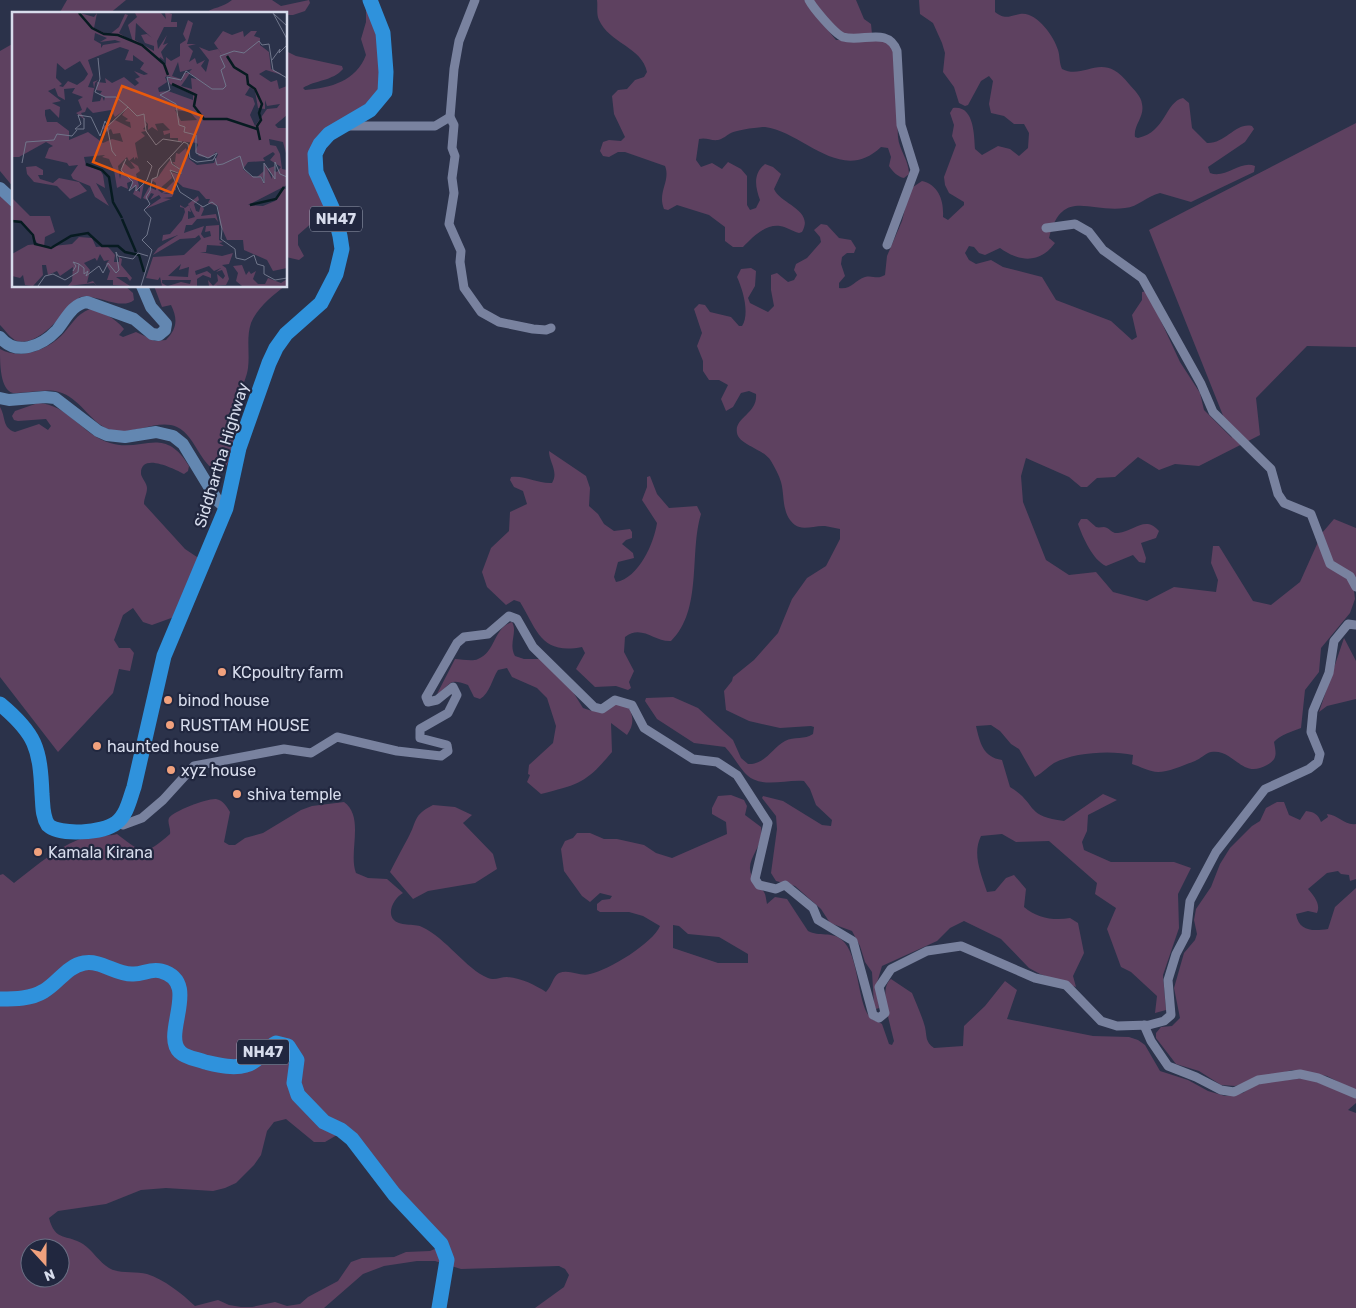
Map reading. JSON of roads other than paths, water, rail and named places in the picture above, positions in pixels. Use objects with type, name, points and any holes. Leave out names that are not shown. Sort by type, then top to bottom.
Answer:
[{"type":"highway","name":"Siddhartha Highway","points":[[116,822],[127,806],[134,787],[164,656],[226,508],[239,448],[274,352],[286,334],[321,303],[336,274],[342,249],[340,236],[334,212],[316,172],[314,160],[320,144],[342,125],[370,110],[385,92],[386,72],[383,33],[370,0]]},
{"type":"highway","points":[[0,704],[25,726],[36,746],[45,818],[48,825],[57,830],[71,832],[100,829],[116,822]]},
{"type":"highway","name":"NH47","points":[[0,999],[23,998],[43,992],[68,970],[83,964],[96,964],[130,974],[160,971],[171,976],[179,989],[180,1013],[175,1038],[178,1049],[184,1055],[212,1064],[237,1067],[254,1062],[276,1043],[288,1046],[297,1060],[294,1082],[298,1095],[324,1122],[341,1130],[352,1139],[399,1200],[441,1244],[446,1260],[439,1308]]},
{"type":"street","points":[[475,0],[457,47],[450,117],[454,125],[452,148],[455,156],[452,178],[454,193],[448,221],[461,251],[460,262],[464,288],[481,312],[493,319],[534,330],[551,328]]},
{"type":"street","points":[[809,0],[840,36],[884,37],[894,43],[898,51],[901,122],[915,170],[887,245]]},
{"type":"street","points":[[342,125],[435,126],[450,117]]},
{"type":"street","points":[[0,188],[12,199]]},
{"type":"street","points":[[1046,228],[1075,224],[1079,226],[1089,232],[1103,250],[1142,278],[1201,384],[1213,412],[1271,469],[1278,494],[1284,503],[1311,514],[1330,564],[1350,576],[1356,587]]},
{"type":"street","points":[[0,337],[9,346],[16,349],[37,343],[57,330],[75,307],[87,302],[134,319],[152,334],[159,335],[165,330],[166,324],[151,307],[143,288]]},
{"type":"street","points":[[0,398],[9,400],[55,398],[98,431],[107,435],[124,436],[156,432],[173,436],[183,444],[216,500],[226,508]]},
{"type":"street","points":[[116,822],[123,825],[142,818],[163,800],[194,766],[284,749],[311,753],[337,738],[397,751],[441,756],[448,751],[447,745],[420,738],[420,729],[448,713],[457,695],[453,687],[436,700],[428,702],[426,697],[457,643],[464,637],[488,634],[508,616],[517,619],[532,647],[594,707],[602,709],[615,700],[632,705],[644,728],[693,759],[717,762],[737,775],[768,823],[755,879],[759,885],[776,889],[785,885],[813,908],[818,920],[852,941],[873,1015],[879,1018],[885,1013],[879,987],[891,969],[927,951],[961,946],[1035,978],[1066,985],[1100,1021],[1117,1026],[1164,1022],[1171,1015],[1168,980],[1176,954],[1186,935],[1188,905],[1216,852],[1265,789],[1309,769],[1318,762],[1320,754],[1311,732],[1314,706],[1329,672],[1334,641],[1346,626],[1355,621]]},
{"type":"street","points":[[1144,1025],[1151,1041],[1168,1066],[1196,1077],[1221,1090],[1234,1092],[1258,1080],[1300,1074],[1318,1078],[1356,1094]]},
{"type":"place","name":"KCpoultry farm","points":[[222,672]]},
{"type":"place","name":"binod house","points":[[168,700]]},
{"type":"place","name":"RUSTTAM HOUSE","points":[[170,725]]},
{"type":"place","name":"haunted house","points":[[97,746]]},
{"type":"place","name":"xyz house","points":[[171,770]]},
{"type":"place","name":"shiva temple","points":[[237,794]]},
{"type":"place","name":"Kamala Kirana","points":[[38,852]]}]
